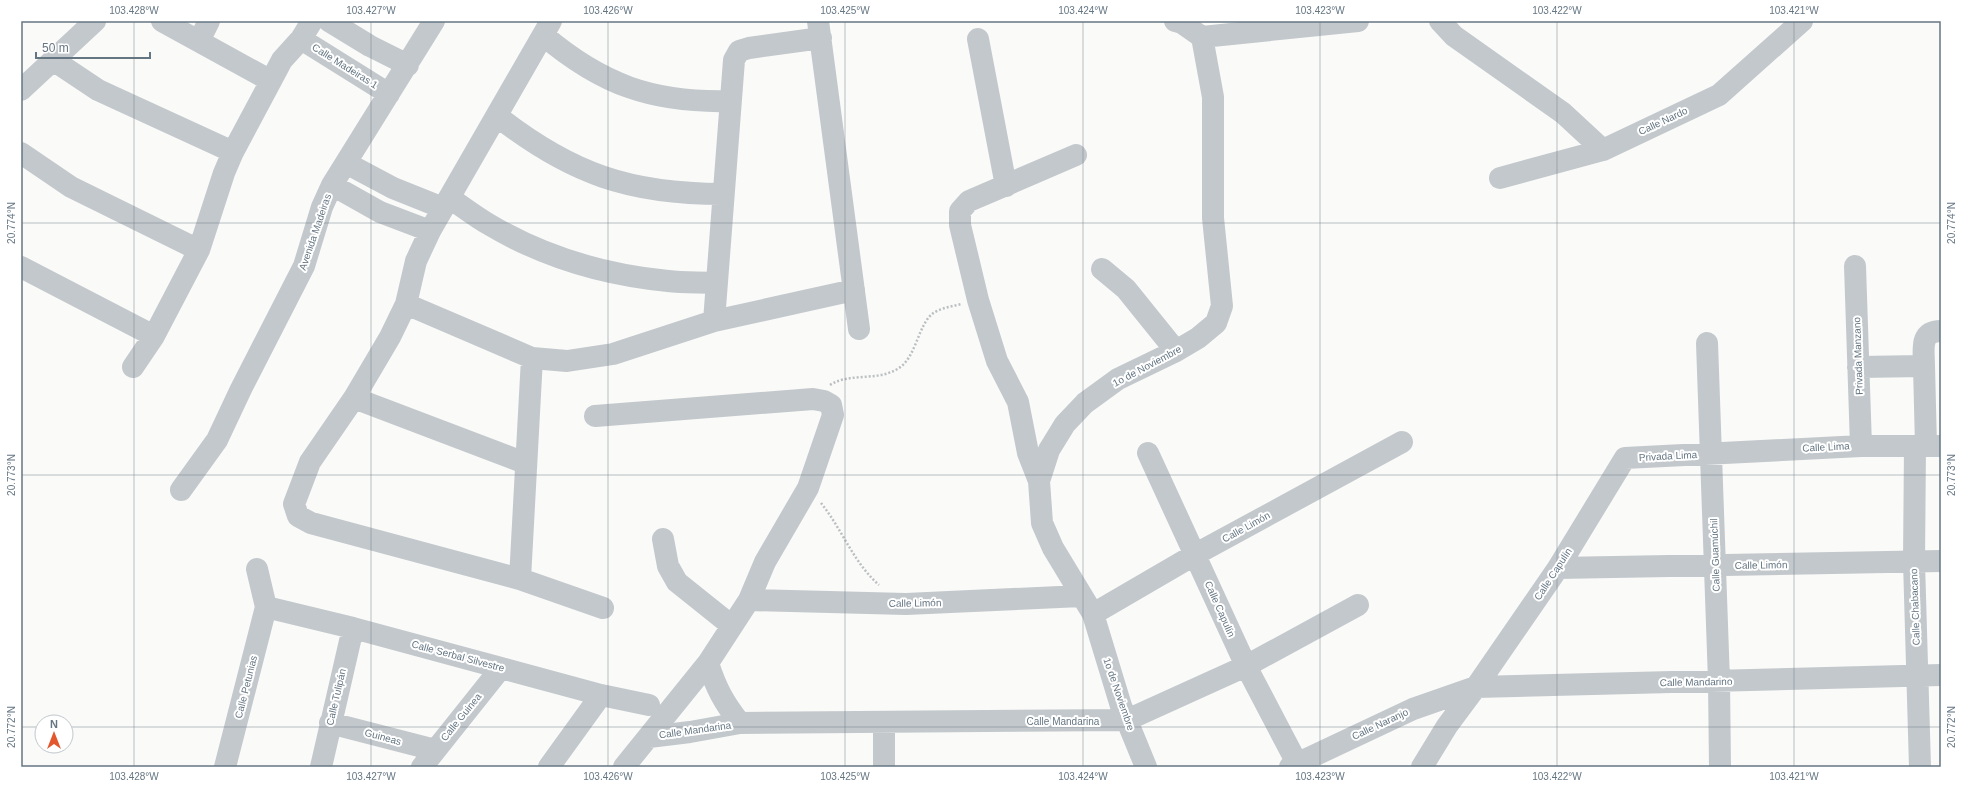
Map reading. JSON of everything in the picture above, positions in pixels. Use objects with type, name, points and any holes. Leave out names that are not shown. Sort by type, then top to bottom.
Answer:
[{"type":"street","points":[[21,90],[95,21]]},
{"type":"street","points":[[162,21],[271,80]]},
{"type":"street","points":[[199,42],[209,21]]},
{"type":"street","points":[[329,21],[370,46],[408,65]]},
{"type":"street","name":"Avenida Madeiras","points":[[181,490],[217,440],[241,389],[304,266],[322,207],[332,185],[434,21]]},
{"type":"street","points":[[1175,21],[1182,23],[1202,37],[1358,21]]},
{"type":"street","points":[[1440,21],[1454,36],[1563,113],[1602,150]]},
{"type":"street","name":"Calle Nardo","points":[[1500,178],[1602,150],[1718,95],[1802,21]]},
{"type":"street","points":[[603,608],[520,579],[311,523],[298,516],[294,504],[310,462],[354,398],[390,337],[406,304],[416,261],[430,231],[498,116],[547,28],[566,54],[590,70],[616,83],[643,93],[672,99],[701,102],[730,101]]},
{"type":"street","points":[[133,367],[154,336],[199,250],[224,173],[234,152],[282,60],[306,30]]},
{"type":"street","name":"Calle Madeiras 1","points":[[306,30],[389,94]]},
{"type":"street","points":[[714,321],[734,60],[739,51],[819,30],[859,329]]},
{"type":"street","name":"1o de Noviembre","points":[[1146,767],[1127,720],[1093,614],[1053,548],[1042,523],[1039,481],[1049,450],[1065,424],[1086,403],[1118,379],[1176,351],[1198,338],[1216,323],[1222,306],[1213,218],[1213,97],[1202,37]]},
{"type":"street","points":[[978,39],[1006,186]]},
{"type":"street","points":[[53,60],[98,90],[234,152]]},
{"type":"street","points":[[498,116],[525,138],[554,156],[599,176],[619,183],[653,190],[688,194],[723,194]]},
{"type":"street","points":[[21,153],[71,187],[199,250]]},
{"type":"street","points":[[1039,481],[1028,452],[1018,402],[997,361],[978,300],[960,225],[960,211],[969,201],[1076,155]]},
{"type":"street","points":[[346,162],[393,188],[446,203],[532,246],[576,263],[622,275],[669,281],[716,283]]},
{"type":"street","points":[[332,185],[380,212],[430,231]]},
{"type":"street","name":"Privada Manzano","points":[[1855,266],[1861,446]]},
{"type":"street","points":[[21,267],[154,336]]},
{"type":"street","points":[[1102,269],[1126,289],[1176,351]]},
{"type":"street","points":[[406,304],[532,358],[567,361],[613,354],[714,321],[854,290]]},
{"type":"street","name":"Calle Chabacano","points":[[1920,767],[1914,562],[1927,446],[1924,344],[1926,335],[1932,331],[1941,331]]},
{"type":"street","name":"Calle Guamúchil","points":[[1707,343],[1719,681],[1720,767]]},
{"type":"street","points":[[520,579],[525,463],[532,358]]},
{"type":"street","points":[[1858,367],[1924,366]]},
{"type":"street","points":[[354,398],[525,463]]},
{"type":"street","points":[[595,416],[813,399],[831,405],[833,416],[808,488],[765,562],[749,600],[708,663],[626,766]]},
{"type":"street","name":"Calle Limón","points":[[1093,614],[1196,554],[1402,442]]},
{"type":"street","name":"Calle Lima","points":[[1711,453],[1861,446],[1927,446]]},
{"type":"street","name":"Calle Capulín","points":[[1148,453],[1196,554],[1246,666],[1295,766]]},
{"type":"street","name":"Privada Lima","points":[[1625,458],[1711,453]]},
{"type":"street","name":"Calle Capulín","points":[[1422,767],[1471,689],[1558,568],[1625,458]]},
{"type":"street","points":[[663,539],[668,566],[676,582],[732,626]]},
{"type":"street","name":"Calle Limón","points":[[1558,568],[1941,561]]},
{"type":"street","points":[[257,569],[266,607]]},
{"type":"street","name":"Calle Limón","points":[[749,600],[906,604],[1081,596]]},
{"type":"street","name":"Calle Mandarina","points":[[649,737],[690,732],[740,723],[1127,720],[1246,666],[1358,605]]},
{"type":"street","name":"Calle Serbal Silvestre","points":[[266,607],[353,628],[601,695],[649,705]]},
{"type":"street","name":"Calle Petunias","points":[[225,767],[266,607]]},
{"type":"street","name":"Calle Tulipán","points":[[321,767],[353,628]]},
{"type":"street","name":"Calle Mandarina","points":[[708,663],[714,684],[723,702],[740,723]]},
{"type":"street","name":"Calle Guinea","points":[[422,767],[501,668]]},
{"type":"street","name":"Calle Mandarino","points":[[1471,689],[1941,675]]},
{"type":"street","name":"Calle Naranjo","points":[[1295,766],[1413,708],[1471,689]]},
{"type":"street","points":[[548,767],[601,695]]},
{"type":"street","points":[[884,722],[884,767]]},
{"type":"street","name":"Guineas","points":[[330,723],[435,750]]},
{"type":"path","points":[[819,400],[831,384],[839,380],[880,375],[899,368],[910,357],[921,331],[932,314],[944,309],[978,300]]},
{"type":"path","points":[[808,488],[829,514],[850,550],[883,588]]}]
